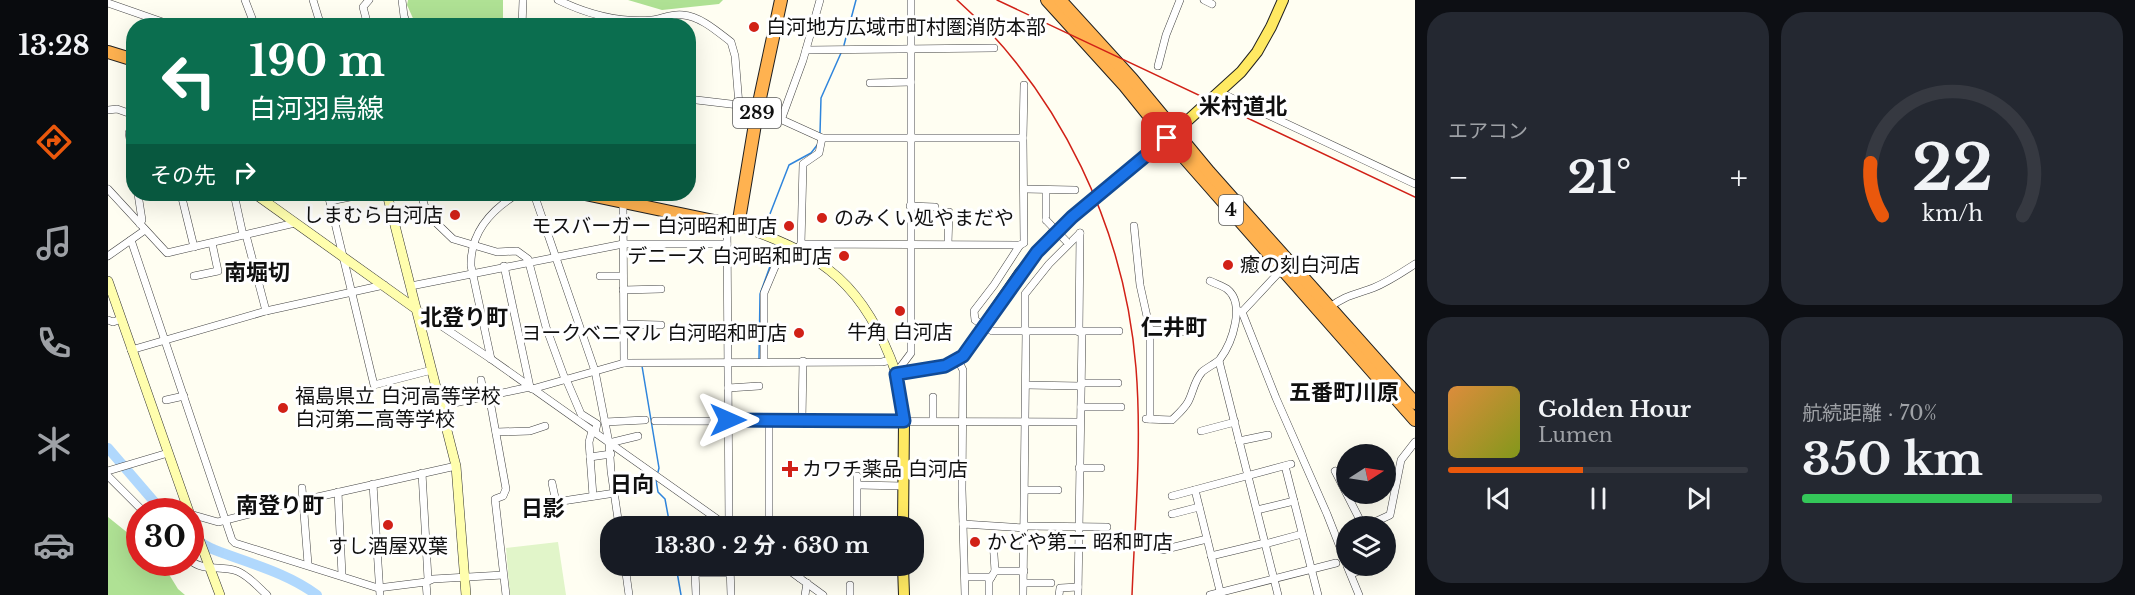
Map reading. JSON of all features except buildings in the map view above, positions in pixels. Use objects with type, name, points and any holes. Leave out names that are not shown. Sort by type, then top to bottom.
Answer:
[{"type":"highway","name":"289","points":[[733,224],[781,0]]},
{"type":"highway","name":"4","points":[[1047,0],[1171,135],[1326,310],[1415,420]]},
{"type":"highway","name":"4","points":[[1060,0],[1132,79],[1171,135],[1283,268],[1415,403]]},
{"type":"highway","points":[[108,52],[126,58]]},
{"type":"highway","points":[[623,201],[733,224]]},
{"type":"main road","points":[[903,516],[904,421],[896,374],[937,368],[958,360],[968,351],[1020,273],[1054,233],[1171,135],[1241,72],[1271,27],[1283,0]]},
{"type":"main road","points":[[903,576],[904,595]]},
{"type":"street","points":[[245,0],[252,18]]},
{"type":"street","points":[[313,0],[319,18]]},
{"type":"street","points":[[366,18],[363,7],[369,0]]},
{"type":"street","points":[[402,0],[405,18]]},
{"type":"street","points":[[522,18],[523,0]]},
{"type":"street","points":[[558,0],[600,18]]},
{"type":"street","points":[[781,120],[806,50],[820,0]]},
{"type":"street","points":[[896,374],[911,353],[911,0]]},
{"type":"street","points":[[1158,66],[1166,35],[1180,0]]},
{"type":"street","points":[[1204,0],[1212,4]]},
{"type":"street","points":[[113,3],[153,18]]},
{"type":"street","points":[[662,18],[682,14],[695,18]]},
{"type":"street","points":[[696,19],[732,45],[739,105]]},
{"type":"street","points":[[806,50],[994,48]]},
{"type":"street","points":[[870,83],[911,82]]},
{"type":"street","points":[[1024,85],[1024,243],[1020,245],[974,311],[975,320],[992,331],[1119,331]]},
{"type":"street","points":[[1219,92],[1415,184]]},
{"type":"street","points":[[696,100],[739,105],[822,138],[1023,138]]},
{"type":"street","points":[[108,110],[117,109],[126,113]]},
{"type":"street","points":[[800,246],[802,168],[803,164],[819,153],[822,138]]},
{"type":"street","points":[[108,189],[167,253],[295,223]]},
{"type":"street","points":[[1024,189],[1075,190]]},
{"type":"street","points":[[1046,190],[1046,220],[1068,243]]},
{"type":"street","points":[[108,256],[131,240],[142,227],[139,201]]},
{"type":"street","points":[[183,201],[194,247]]},
{"type":"street","points":[[236,201],[266,311]]},
{"type":"street","points":[[265,201],[714,516]]},
{"type":"street","points":[[330,201],[374,385],[432,370]]},
{"type":"street","points":[[389,201],[456,466],[466,595]]},
{"type":"street","points":[[423,201],[427,214],[443,231],[458,241],[497,252],[520,252],[530,262],[546,327],[566,379],[581,414],[597,424],[589,442],[593,496]]},
{"type":"street","points":[[491,359],[470,254],[480,227],[490,214],[508,201]]},
{"type":"street","points":[[536,201],[595,371],[611,454],[618,516]]},
{"type":"street","points":[[623,201],[624,363]]},
{"type":"street","points":[[910,206],[935,207]]},
{"type":"street","points":[[948,244],[949,212]]},
{"type":"street","points":[[728,516],[728,244],[733,224],[785,243],[800,246],[1020,245]]},
{"type":"street","points":[[1134,226],[1140,285],[1150,330],[1148,419],[1172,420],[1189,401],[1201,373],[1211,364],[1219,361]]},
{"type":"street","points":[[1023,595],[1025,294],[1049,264],[1080,233],[1081,407],[1078,591],[1060,588],[1059,595]]},
{"type":"street","points":[[131,240],[225,520],[235,543],[342,575],[379,591],[437,579],[503,574]]},
{"type":"street","points":[[194,276],[218,271],[212,243]]},
{"type":"street","points":[[764,362],[764,293],[785,243]]},
{"type":"street","points":[[131,350],[266,311],[352,291],[400,289],[410,281],[472,273],[623,244],[728,244]]},
{"type":"street","points":[[800,246],[830,270],[855,296],[875,325],[896,374]]},
{"type":"street","points":[[1326,310],[1349,295],[1369,290],[1389,281],[1415,264]]},
{"type":"street","points":[[504,266],[531,388]]},
{"type":"street","points":[[1278,595],[1219,361],[1240,311],[1283,268]]},
{"type":"street","points":[[600,276],[623,276]]},
{"type":"street","points":[[108,281],[184,498]]},
{"type":"street","points":[[1210,281],[1227,289],[1236,302],[1336,537]]},
{"type":"street","points":[[623,290],[661,289]]},
{"type":"street","points":[[108,320],[114,322],[121,319]]},
{"type":"street","points":[[624,324],[662,325]]},
{"type":"street","points":[[1150,330],[1196,332]]},
{"type":"street","points":[[384,418],[486,395],[531,388],[624,363],[891,360]]},
{"type":"street","points":[[958,360],[963,370],[965,595]]},
{"type":"street","points":[[802,420],[803,362]]},
{"type":"street","points":[[481,380],[496,432],[506,489],[503,496],[495,499],[506,595]]},
{"type":"street","points":[[1026,385],[1118,383]]},
{"type":"street","points":[[728,388],[759,386]]},
{"type":"street","points":[[166,400],[184,396]]},
{"type":"street","points":[[933,397],[933,421]]},
{"type":"street","points":[[1081,407],[1121,407]]},
{"type":"street","points":[[605,422],[645,420]]},
{"type":"street","points":[[655,420],[1080,422]]},
{"type":"street","points":[[769,420],[769,516]]},
{"type":"street","points":[[1201,431],[1235,422]]},
{"type":"street","points":[[496,432],[530,430],[545,426]]},
{"type":"street","points":[[1239,441],[1268,435]]},
{"type":"street","points":[[609,443],[638,436]]},
{"type":"street","points":[[1388,516],[1390,515],[1401,460],[1415,442]]},
{"type":"street","points":[[133,498],[109,472],[131,463],[168,453]]},
{"type":"street","points":[[590,457],[611,454]]},
{"type":"street","points":[[1172,496],[1288,465],[1294,501],[1318,595]]},
{"type":"street","points":[[204,519],[214,522],[225,520],[456,466]]},
{"type":"street","points":[[1079,468],[1101,468]]},
{"type":"street","points":[[1335,471],[1359,516]]},
{"type":"street","points":[[422,473],[428,569],[427,595]]},
{"type":"street","points":[[857,476],[857,516]]},
{"type":"street","points":[[552,483],[556,502],[615,493]]},
{"type":"street","points":[[373,484],[379,591]]},
{"type":"street","points":[[858,485],[903,486]]},
{"type":"street","points":[[302,488],[308,564]]},
{"type":"street","points":[[1025,490],[1058,490]]},
{"type":"street","points":[[1195,490],[1221,594]]},
{"type":"street","points":[[338,492],[342,575]]},
{"type":"street","points":[[1257,510],[1294,501]]},
{"type":"street","points":[[1172,514],[1199,507]]},
{"type":"street","points":[[963,524],[1107,527]]},
{"type":"street","points":[[1211,556],[1302,534]]},
{"type":"street","points":[[989,595],[989,581],[993,574],[993,538]]},
{"type":"street","points":[[1161,550],[1207,539]]},
{"type":"street","points":[[204,553],[220,595]]},
{"type":"street","points":[[1210,595],[1221,594],[1336,562]]},
{"type":"street","points":[[204,566],[208,564],[240,572],[267,595]]},
{"type":"street","points":[[965,577],[1024,571]]},
{"type":"street","points":[[626,576],[629,595]]},
{"type":"street","points":[[694,576],[696,595]]},
{"type":"street","points":[[730,576],[731,595]]},
{"type":"street","points":[[797,576],[823,595]]},
{"type":"street","points":[[802,576],[805,595]]},
{"type":"street","points":[[1352,576],[1359,595]]},
{"type":"street","points":[[1023,583],[1051,583]]},
{"type":"street","points":[[850,585],[850,595]]},
{"type":"green space","points":[[408,0],[503,0],[503,18],[413,18],[407,5]]},
{"type":"green space","points":[[628,0],[723,0],[719,4],[662,10]]},
{"type":"green space","points":[[108,517],[126,532],[126,576],[170,576],[185,595],[108,595]]},
{"type":"green space","points":[[558,542],[566,595],[510,595],[506,548]]},
{"type":"waterway","points":[[844,45],[856,0]]},
{"type":"waterway","points":[[820,133],[821,98],[841,53]]},
{"type":"waterway","points":[[772,233],[768,219],[789,165],[811,153],[818,144]]},
{"type":"waterway","points":[[759,359],[760,294],[773,258],[775,244]]},
{"type":"waterway","points":[[646,366],[642,366],[658,472]]},
{"type":"waterway","points":[[108,448],[151,498]]},
{"type":"waterway","points":[[656,480],[658,492],[665,499],[668,516]]},
{"type":"waterway","points":[[204,544],[280,574],[317,595]]},
{"type":"waterway","points":[[678,576],[681,595]]},
{"type":"railway","points":[[957,0],[994,37],[1027,77],[1056,121],[1081,167],[1102,215],[1118,265],[1129,316],[1138,396],[1132,595]]},
{"type":"railway","points":[[997,0],[1415,197]]},
{"type":"place","name":"白河地方広域市町村圏消防本部","points":[[754,27]]},
{"type":"place","name":"しまむら白河店","points":[[455,215]]},
{"type":"place","name":"のみくい処やまだや","points":[[822,218]]},
{"type":"place","name":"モスバーガー 白河昭和町店","points":[[789,226]]},
{"type":"place","name":"デニーズ 白河昭和町店","points":[[844,256]]},
{"type":"place","name":"癒の刻白河店","points":[[1228,265]]},
{"type":"place","name":"牛角 白河店","points":[[900,311]]},
{"type":"place","name":"ヨークベニマル 白河昭和町店","points":[[799,333]]},
{"type":"place","name":"福島県立 白河高等学校 白河第二高等学校","points":[[283,408]]},
{"type":"place","name":"カワチ薬品 白河店","points":[[790,469]]},
{"type":"place","name":"すし酒屋双葉","points":[[388,525]]},
{"type":"place","name":"かどや第二 昭和町店","points":[[975,542]]},
{"type":"district","name":"米村道北","points":[[1243,106]]},
{"type":"district","name":"南堀切","points":[[257,272]]},
{"type":"district","name":"北登り町","points":[[464,317]]},
{"type":"district","name":"仁井町","points":[[1174,327]]},
{"type":"district","name":"五番町川原","points":[[1344,392]]},
{"type":"district","name":"日向","points":[[632,484]]},
{"type":"district","name":"南登り町","points":[[280,505]]},
{"type":"district","name":"日影","points":[[543,508]]},
{"type":"route","points":[[728,420],[904,421],[896,374],[945,366],[963,356],[1020,273],[1054,233],[1167,138]]}]
